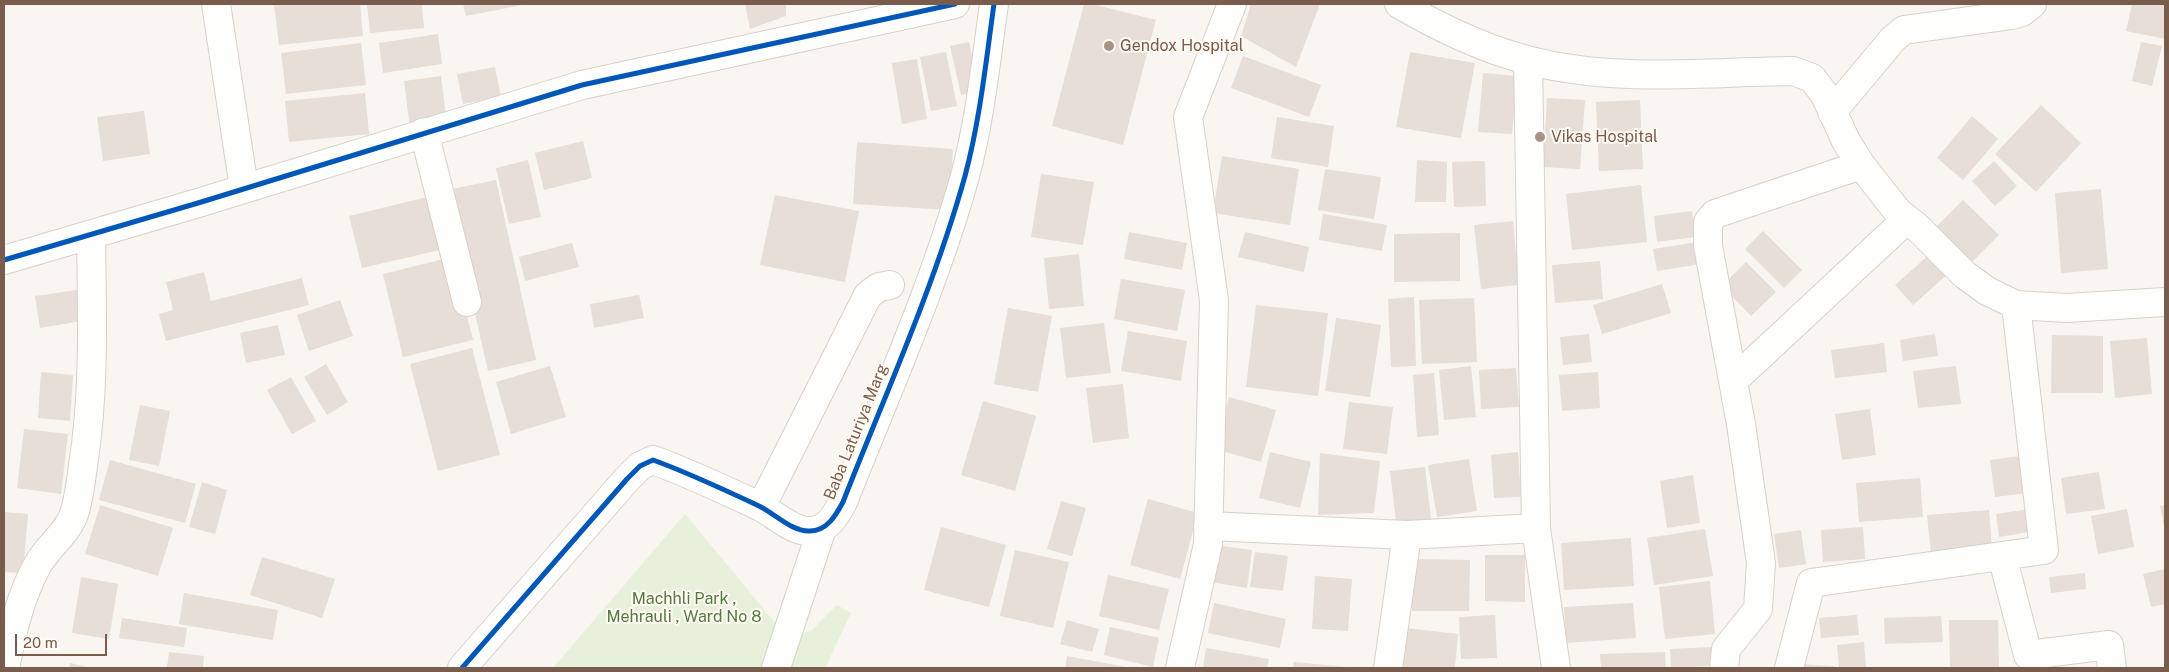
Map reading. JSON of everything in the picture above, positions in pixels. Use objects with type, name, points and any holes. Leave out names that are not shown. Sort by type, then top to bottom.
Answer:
[{"type":"street","points":[[216,4],[244,188]]},
{"type":"street","points":[[4,260],[582,84],[955,4]]},
{"type":"street","name":"Baba Laturiya Marg","points":[[822,528],[834,518],[843,502],[921,303],[965,175],[979,108],[994,4]]},
{"type":"street","points":[[1180,668],[1208,544],[1214,300],[1188,116],[1232,4]]},
{"type":"street","points":[[1399,4],[1469,41],[1528,61],[1587,71],[1635,75],[1793,71],[1812,78],[1825,95],[1832,112],[1861,165],[1898,212],[1987,291],[2016,305],[2067,308],[2165,302]]},
{"type":"street","points":[[1832,112],[1893,39],[1904,30],[2012,15],[2022,12],[2032,4]]},
{"type":"street","points":[[1528,61],[1536,528],[1556,668]]},
{"type":"street","points":[[424,132],[467,302]]},
{"type":"street","points":[[1724,668],[1726,649],[1758,610],[1761,562],[1733,381],[1708,246],[1708,222],[1715,214],[1861,165]]},
{"type":"street","points":[[1733,381],[1907,219]]},
{"type":"street","points":[[5,668],[22,600],[38,563],[66,528],[74,513],[78,498],[86,447],[92,385],[91,235]]},
{"type":"street","points":[[761,507],[868,295],[879,287],[890,285]]},
{"type":"street","points":[[1789,668],[1811,583],[2044,550],[2016,305]]},
{"type":"street","points":[[462,668],[640,466],[653,460],[761,507],[799,529],[810,531],[822,528]]},
{"type":"street","points":[[1208,526],[1407,535],[1536,528]]},
{"type":"street","points":[[776,668],[822,528]]},
{"type":"street","points":[[1388,668],[1407,535]]},
{"type":"street","points":[[2002,556],[2028,655],[2109,645],[2112,668]]},
{"type":"green space","name":"Machhli Park , Mehrauli , Ward No 8","points":[[685,514],[786,636],[811,631],[837,605],[851,613],[825,668],[553,668]]},
{"type":"building","points":[[274,4],[360,4],[363,36],[279,45]]},
{"type":"building","points":[[367,4],[422,4],[424,28],[370,33]]},
{"type":"building","points":[[463,4],[522,4],[522,5],[466,16]]},
{"type":"building","points":[[745,4],[786,4],[786,16],[750,29]]},
{"type":"building","points":[[1084,4],[1092,4],[1156,20],[1123,145],[1052,126]]},
{"type":"building","points":[[1251,4],[1320,4],[1296,67],[1241,36]]},
{"type":"building","points":[[2132,4],[2165,4],[2165,39],[2126,31]]},
{"type":"building","points":[[438,34],[442,64],[383,73],[379,43]]},
{"type":"building","points":[[969,42],[980,91],[961,95],[950,46]]},
{"type":"building","points":[[2141,42],[2162,46],[2152,86],[2132,81]]},
{"type":"building","points":[[361,43],[366,85],[286,94],[281,53]]},
{"type":"building","points":[[946,52],[957,106],[931,111],[920,57]]},
{"type":"building","points":[[1410,52],[1475,63],[1461,138],[1396,127]]},
{"type":"building","points":[[1243,56],[1321,85],[1309,117],[1231,88]]},
{"type":"building","points":[[917,59],[927,119],[902,124],[892,63]]},
{"type":"building","points":[[495,67],[501,97],[463,104],[457,74]]},
{"type":"building","points":[[1483,73],[1518,76],[1512,134],[1478,132]]},
{"type":"building","points":[[441,76],[447,123],[410,128],[404,81]]},
{"type":"building","points":[[365,93],[369,134],[289,142],[285,101]]},
{"type":"building","points":[[1547,98],[1585,100],[1580,169],[1543,167]]},
{"type":"building","points":[[1640,100],[1643,169],[1599,171],[1596,102]]},
{"type":"building","points":[[2041,105],[2081,143],[2036,192],[1995,154]]},
{"type":"building","points":[[144,111],[150,154],[103,161],[97,117]]},
{"type":"building","points":[[1972,116],[1998,139],[1963,180],[1937,158]]},
{"type":"building","points":[[1277,117],[1334,126],[1328,167],[1271,158]]},
{"type":"building","points":[[583,141],[592,178],[544,190],[535,153]]},
{"type":"building","points":[[857,142],[953,149],[949,210],[853,204]]},
{"type":"building","points":[[1222,156],[1299,169],[1290,225],[1213,213]]},
{"type":"building","points":[[528,160],[541,217],[509,224],[496,168]]},
{"type":"building","points":[[1417,160],[1447,162],[1446,202],[1415,202]]},
{"type":"building","points":[[1485,161],[1486,206],[1454,207],[1452,162]]},
{"type":"building","points":[[1994,161],[2017,186],[1995,206],[1972,181]]},
{"type":"building","points":[[1325,169],[1381,177],[1374,219],[1318,210]]},
{"type":"building","points":[[1041,174],[1094,182],[1083,245],[1031,237]]},
{"type":"building","points":[[496,180],[536,360],[488,371],[447,190]]},
{"type":"building","points":[[1641,185],[1647,242],[1572,250],[1566,194]]},
{"type":"building","points":[[2101,189],[2108,269],[2061,273],[2055,193]]},
{"type":"building","points":[[775,195],[859,211],[845,282],[760,265]]},
{"type":"building","points":[[431,196],[444,249],[362,268],[349,216]]},
{"type":"building","points":[[1963,200],[1999,235],[1968,266],[1932,231]]},
{"type":"building","points":[[1692,211],[1695,237],[1657,242],[1654,216]]},
{"type":"building","points":[[1323,214],[1387,225],[1382,251],[1319,240]]},
{"type":"building","points":[[1513,221],[1519,285],[1481,289],[1474,225]]},
{"type":"building","points":[[1763,231],[1802,270],[1784,288],[1745,249]]},
{"type":"building","points":[[1129,232],[1187,243],[1182,270],[1124,259]]},
{"type":"building","points":[[1245,232],[1309,247],[1304,272],[1238,257]]},
{"type":"building","points":[[1460,233],[1460,281],[1394,282],[1394,234]]},
{"type":"building","points":[[1698,242],[1701,264],[1657,271],[1653,249]]},
{"type":"building","points":[[572,243],[579,267],[525,281],[519,257]]},
{"type":"building","points":[[1931,253],[1949,273],[1913,305],[1895,285]]},
{"type":"building","points":[[1079,254],[1084,306],[1049,309],[1044,258]]},
{"type":"building","points":[[452,257],[473,340],[403,357],[383,274]]},
{"type":"building","points":[[1600,261],[1603,299],[1555,303],[1552,265]]},
{"type":"building","points":[[1746,262],[1776,292],[1751,316],[1722,286]]},
{"type":"building","points":[[204,272],[211,301],[302,278],[309,305],[166,341],[159,314],[173,310],[166,282]]},
{"type":"building","points":[[1121,279],[1185,290],[1177,331],[1114,319]]},
{"type":"building","points":[[1662,284],[1671,313],[1602,334],[1593,305]]},
{"type":"building","points":[[77,290],[82,321],[40,328],[35,296]]},
{"type":"building","points":[[639,295],[644,318],[594,328],[590,304]]},
{"type":"building","points":[[1414,297],[1416,366],[1391,367],[1388,299]]},
{"type":"building","points":[[1474,298],[1477,362],[1422,364],[1419,300]]},
{"type":"building","points":[[340,300],[353,336],[309,351],[297,315]]},
{"type":"building","points":[[1256,305],[1328,313],[1318,396],[1246,387]]},
{"type":"building","points":[[1008,308],[1052,316],[1038,392],[994,384]]},
{"type":"building","points":[[1336,318],[1381,325],[1370,397],[1325,391]]},
{"type":"building","points":[[1104,323],[1111,373],[1066,378],[1060,328]]},
{"type":"building","points":[[278,325],[285,355],[246,363],[240,333]]},
{"type":"building","points":[[1128,331],[1187,341],[1181,381],[1121,371]]},
{"type":"building","points":[[1589,334],[1592,362],[1563,365],[1560,337]]},
{"type":"building","points":[[1935,334],[1938,356],[1903,361],[1900,340]]},
{"type":"building","points":[[2052,335],[2103,336],[2103,393],[2051,393]]},
{"type":"building","points":[[2147,338],[2152,394],[2115,398],[2110,341]]},
{"type":"building","points":[[1884,343],[1887,372],[1835,378],[1831,350]]},
{"type":"building","points":[[472,348],[500,455],[438,471],[410,364]]},
{"type":"building","points":[[326,364],[348,402],[327,415],[304,377]]},
{"type":"building","points":[[550,366],[566,417],[511,434],[496,382]]},
{"type":"building","points":[[1471,366],[1476,417],[1444,420],[1439,370]]},
{"type":"building","points":[[1956,366],[1961,404],[1918,408],[1913,371]]},
{"type":"building","points":[[1516,368],[1519,407],[1481,409],[1479,370]]},
{"type":"building","points":[[41,372],[73,375],[70,421],[38,418]]},
{"type":"building","points":[[1598,372],[1600,408],[1562,411],[1559,375]]},
{"type":"building","points":[[1434,373],[1439,435],[1417,437],[1413,375]]},
{"type":"building","points":[[291,377],[316,421],[292,434],[267,390]]},
{"type":"building","points":[[1123,384],[1129,438],[1093,443],[1086,388]]},
{"type":"building","points":[[1229,397],[1276,410],[1261,462],[1215,449]]},
{"type":"building","points":[[983,401],[1036,416],[1015,491],[961,475]]},
{"type":"building","points":[[1349,402],[1393,407],[1387,454],[1343,449]]},
{"type":"building","points":[[140,405],[170,411],[159,466],[129,460]]},
{"type":"building","points":[[1870,409],[1876,455],[1842,460],[1835,414]]},
{"type":"building","points":[[24,429],[68,434],[61,494],[17,488]]},
{"type":"building","points":[[1270,452],[1311,462],[1300,508],[1259,498]]},
{"type":"building","points":[[1518,452],[1521,497],[1494,498],[1491,455]]},
{"type":"building","points":[[1320,453],[1380,461],[1374,513],[1318,515]]},
{"type":"building","points":[[2021,456],[2027,493],[1995,497],[1990,460]]},
{"type":"building","points":[[1469,459],[1477,511],[1437,517],[1428,465]]},
{"type":"building","points":[[110,460],[196,484],[185,523],[99,500]]},
{"type":"building","points":[[1425,467],[1432,527],[1397,531],[1390,471]]},
{"type":"building","points":[[2099,472],[2105,509],[2066,514],[2061,478]]},
{"type":"building","points":[[1693,475],[1700,523],[1667,528],[1660,481]]},
{"type":"building","points":[[1920,478],[1923,517],[1859,522],[1856,483]]},
{"type":"building","points":[[202,482],[227,490],[215,534],[189,527]]},
{"type":"building","points":[[1148,499],[1198,513],[1180,579],[1130,565]]},
{"type":"building","points":[[1061,501],[1086,508],[1072,556],[1047,549]]},
{"type":"building","points":[[100,505],[173,528],[158,576],[85,554]]},
{"type":"building","points":[[2165,505],[2165,527],[2164,527],[2160,506]]},
{"type":"building","points":[[2037,508],[2040,530],[1999,537],[1996,514]]},
{"type":"building","points":[[2127,509],[2134,547],[2098,554],[2091,516]]},
{"type":"building","points":[[1989,510],[1992,548],[1931,553],[1927,515]]},
{"type":"building","points":[[4,512],[28,514],[23,573],[4,572]]},
{"type":"building","points":[[941,527],[1006,545],[989,607],[924,590]]},
{"type":"building","points":[[1863,527],[1865,559],[1823,562],[1821,530]]},
{"type":"building","points":[[1705,529],[1713,576],[1654,585],[1647,538]]},
{"type":"building","points":[[1801,530],[1806,564],[1779,568],[1774,534]]},
{"type":"building","points":[[1631,538],[1634,586],[1564,590],[1561,543]]},
{"type":"building","points":[[1215,545],[1252,550],[1247,588],[1210,582]]},
{"type":"building","points":[[1015,550],[1069,562],[1053,628],[1000,616]]},
{"type":"building","points":[[1255,552],[1288,556],[1283,591],[1250,587]]},
{"type":"building","points":[[1485,555],[1525,555],[1525,602],[1485,601]]},
{"type":"building","points":[[262,557],[335,579],[322,618],[250,595]]},
{"type":"building","points":[[1412,559],[1470,560],[1469,611],[1412,611]]},
{"type":"building","points":[[2165,569],[2165,604],[2151,607],[2143,574]]},
{"type":"building","points":[[2085,573],[2086,589],[2051,593],[2049,577]]},
{"type":"building","points":[[1108,575],[1169,589],[1159,630],[1099,616]]},
{"type":"building","points":[[1315,576],[1352,579],[1348,631],[1312,629]]},
{"type":"building","points":[[81,577],[118,584],[109,639],[72,633]]},
{"type":"building","points":[[1710,581],[1715,634],[1665,639],[1659,587]]},
{"type":"building","points":[[184,593],[278,610],[273,640],[179,624]]},
{"type":"building","points":[[1214,603],[1286,619],[1280,648],[1208,633]]},
{"type":"building","points":[[1633,603],[1636,638],[1566,643],[1564,607]]},
{"type":"building","points":[[1495,615],[1497,658],[1461,659],[1459,617]]},
{"type":"building","points":[[1857,615],[1859,635],[1821,638],[1819,618]]},
{"type":"building","points":[[1941,616],[1943,642],[1885,644],[1884,618]]},
{"type":"building","points":[[122,618],[187,628],[184,647],[119,638]]},
{"type":"building","points":[[1067,620],[1099,629],[1092,652],[1060,644]]},
{"type":"building","points":[[1949,620],[1998,620],[1999,668],[1950,668]]},
{"type":"building","points":[[1110,627],[1159,638],[1153,667],[1104,655]]},
{"type":"building","points":[[1405,628],[1458,634],[1455,668],[1400,668]]},
{"type":"building","points":[[1864,642],[1866,668],[1839,668],[1837,645]]},
{"type":"building","points":[[1714,647],[1715,666],[1671,668],[1670,649]]},
{"type":"building","points":[[1206,648],[1269,659],[1267,668],[1203,668]]},
{"type":"building","points":[[169,652],[204,656],[203,668],[167,668]]},
{"type":"building","points":[[1665,652],[1666,668],[1601,668],[1600,654]]},
{"type":"building","points":[[1067,656],[1126,667],[1065,668]]},
{"type":"building","points":[[1294,662],[1347,667],[1347,668],[1293,668]]},
{"type":"building","points":[[70,663],[88,667],[88,668],[69,668]]},
{"type":"building","points":[[1797,664],[1834,666],[1834,668],[1797,668]]},
{"type":"cycle path","points":[[4,260],[198,203],[582,85],[955,4]]},
{"type":"cycle path","points":[[462,668],[627,479],[640,466],[653,460],[759,506],[783,522],[803,530],[810,531],[821,528],[834,517],[843,502],[924,300],[953,217],[975,134],[994,4]]},
{"type":"place","name":"Gendox Hospital","points":[[1109,46]]},
{"type":"place","name":"Vikas Hospital","points":[[1540,137]]}]
